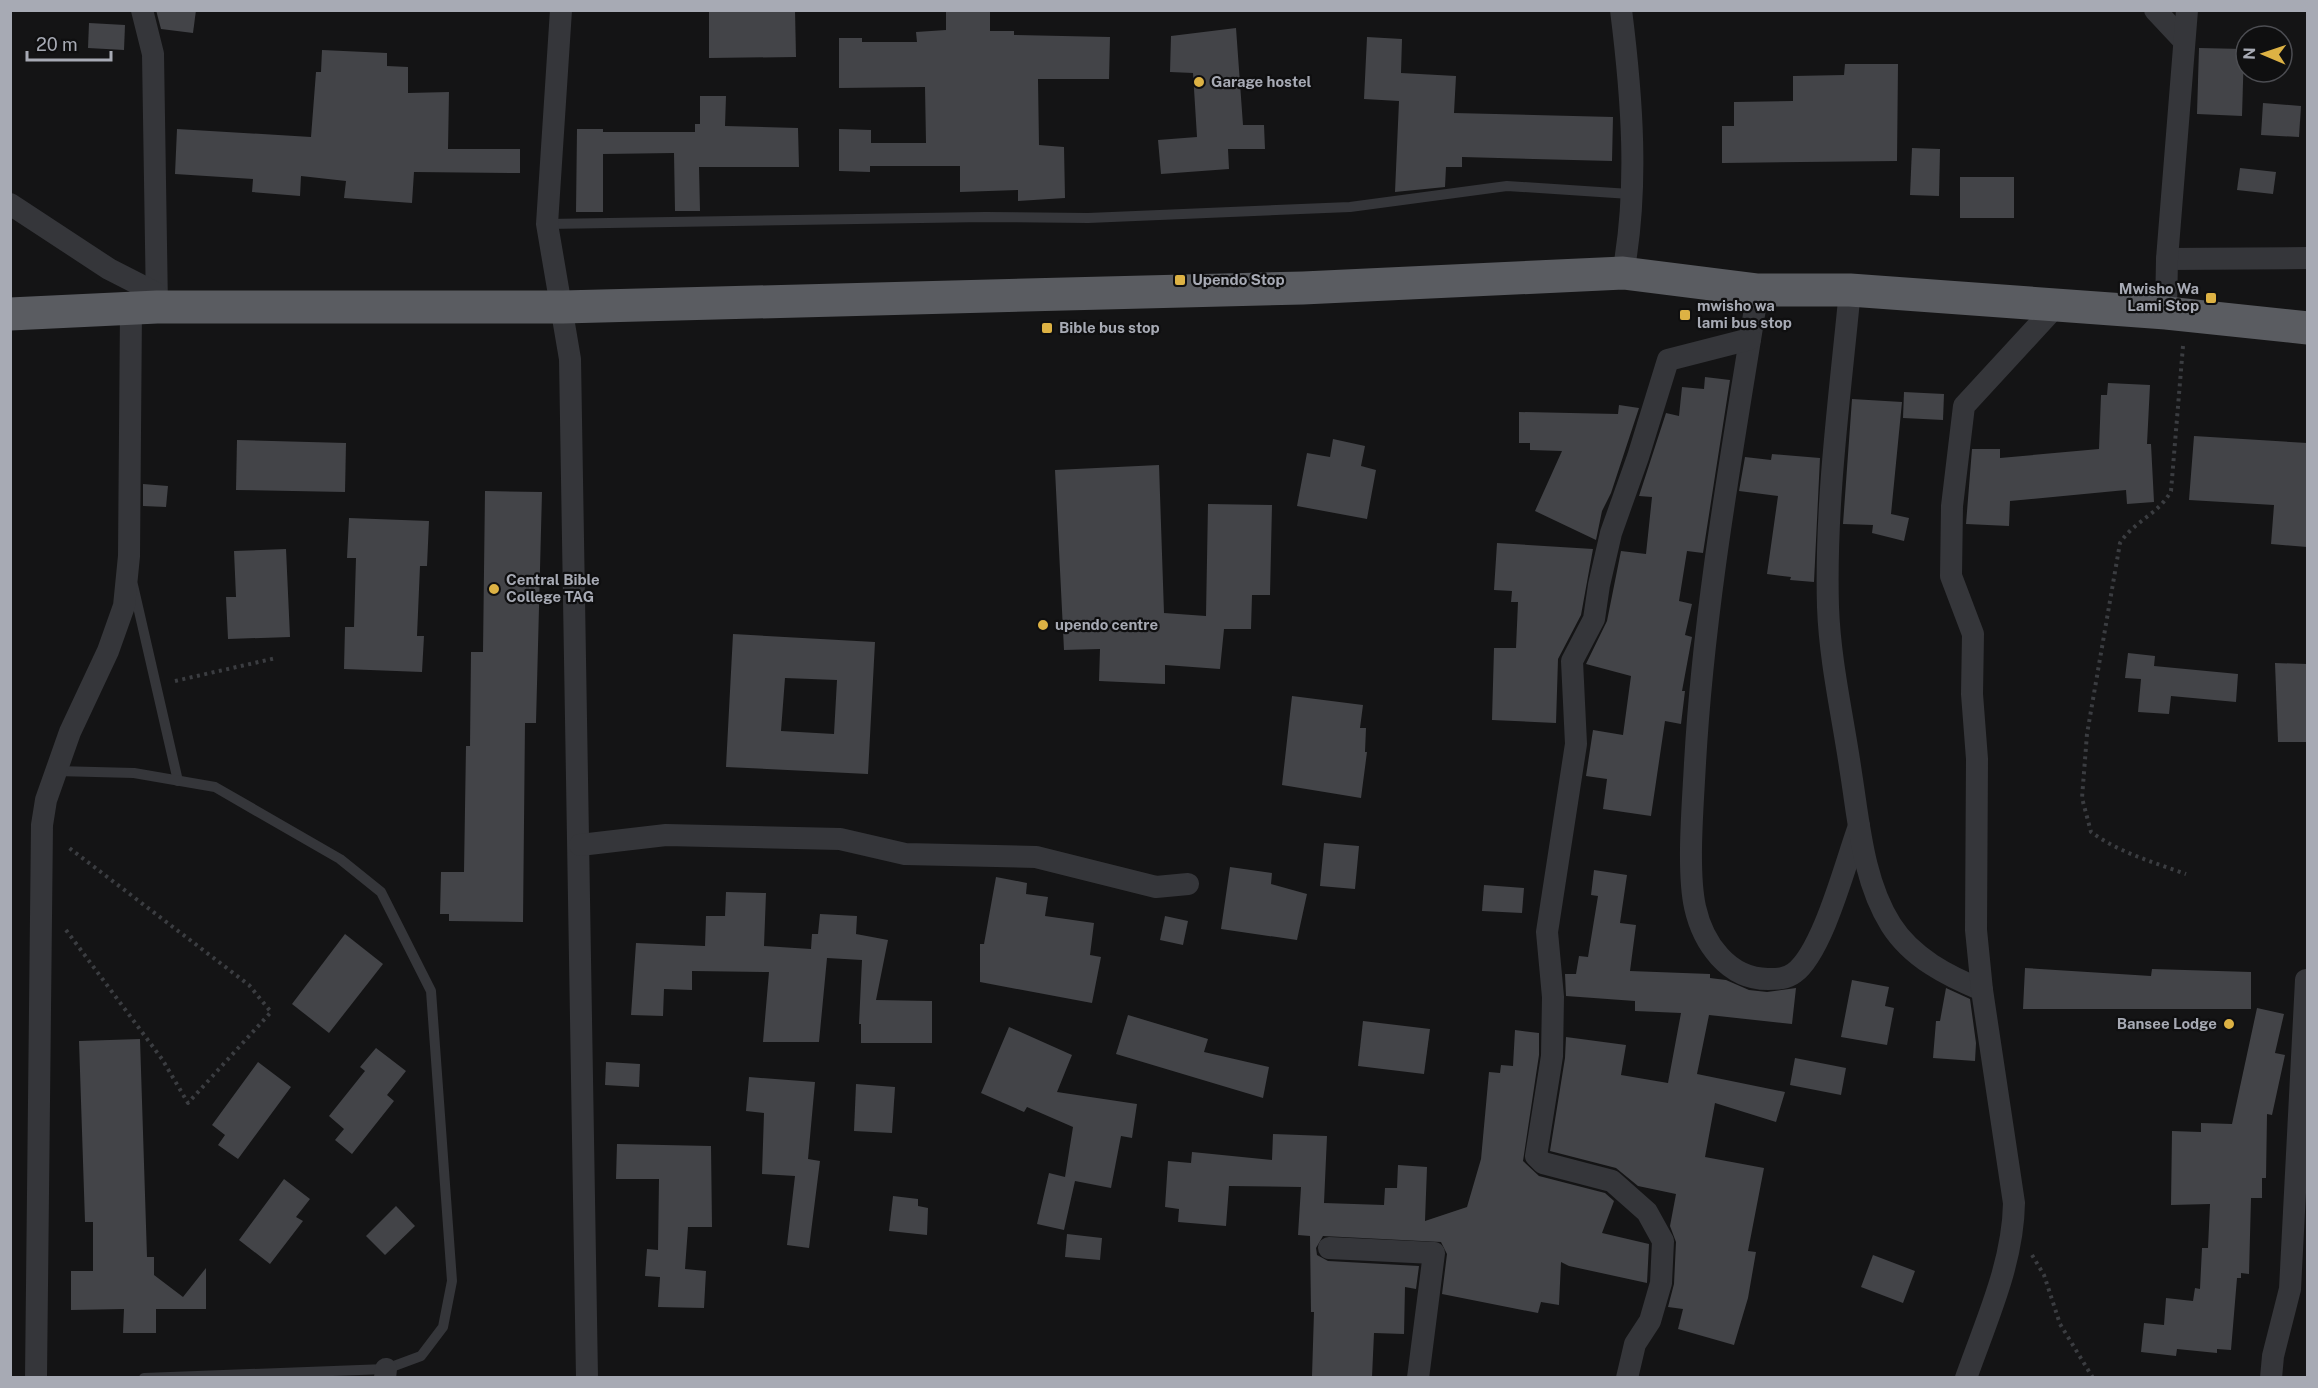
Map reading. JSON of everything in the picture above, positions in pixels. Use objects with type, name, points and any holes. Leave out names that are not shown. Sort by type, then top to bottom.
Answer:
[{"type":"highway","points":[[10,314],[148,303],[563,307],[1303,288],[1623,273],[1758,290],[1850,290],[2176,314],[2307,328]]},
{"type":"street","points":[[36,1377],[42,825],[56,771],[70,732],[119,624],[124,606],[148,303],[153,54],[142,10]]},
{"type":"street","points":[[561,10],[547,224],[563,307],[570,359],[580,844],[587,1377]]},
{"type":"street","points":[[1621,10],[1632,92],[1630,237],[1623,273]]},
{"type":"street","points":[[2155,10],[2184,41]]},
{"type":"street","points":[[2176,314],[2167,259],[2187,10]]},
{"type":"street","points":[[10,204],[109,269],[148,303]]},
{"type":"street","points":[[2167,259],[2307,258]]},
{"type":"street","points":[[1758,290],[1700,683],[1694,782],[1692,882],[1695,906],[1702,930],[1722,961],[1743,976],[1765,979],[1786,978],[1796,972],[1820,936],[1859,826]]},
{"type":"street","points":[[1850,290],[1834,474],[1828,608],[1836,690],[1859,826],[1876,895],[1892,926],[1928,964],[1982,990]]},
{"type":"street","points":[[1966,1377],[1995,1299],[2013,1229],[2010,1174],[1982,990],[1976,930],[1977,759],[1972,694],[1973,634],[1951,576],[1953,495],[1964,406],[2057,305]]},
{"type":"street","points":[[1627,1377],[1635,1344],[1650,1321],[1661,1283],[1663,1241],[1647,1212],[1612,1181],[1543,1163],[1536,1156],[1552,1056],[1553,997],[1547,933],[1576,744],[1572,661],[1594,619],[1611,533],[1638,458],[1668,360],[1750,339]]},
{"type":"street","points":[[580,844],[666,835],[840,839],[905,854],[1036,857],[1156,887],[1188,884]]},
{"type":"street","points":[[2271,1377],[2273,1356],[2290,1289],[2306,980]]},
{"type":"street","points":[[1329,1248],[1434,1252],[1418,1377]]},
{"type":"lane","points":[[547,224],[985,217],[1088,218],[1350,207],[1507,186],[1630,194]]},
{"type":"lane","points":[[128,562],[178,781]]},
{"type":"lane","points":[[56,771],[134,773],[215,787],[340,859],[381,892],[431,991],[452,1281],[443,1327],[421,1356],[386,1373],[144,1377]]},
{"type":"path","points":[[2176,314],[2171,491],[2160,509],[2132,529],[2120,543],[2086,734],[2082,798],[2091,832],[2106,843],[2186,874]]},
{"type":"path","points":[[156,685],[276,658]]},
{"type":"path","points":[[41,882],[67,931],[162,1059],[188,1103],[271,1012],[249,985],[42,825]]},
{"type":"path","points":[[2013,1229],[2044,1275],[2060,1324],[2093,1377]]},
{"type":"building","points":[[156,10],[196,10],[193,33],[161,29]]},
{"type":"building","points":[[709,10],[795,10],[796,57],[709,58]]},
{"type":"building","points":[[946,10],[990,10],[990,31],[1014,31],[1014,35],[1110,37],[1109,79],[1038,79],[1039,145],[1064,147],[1065,198],[1018,201],[1018,190],[960,192],[960,166],[870,166],[870,172],[839,171],[839,129],[871,130],[871,143],[926,143],[925,87],[839,88],[839,38],[862,38],[862,42],[917,42],[916,32],[946,30]]},
{"type":"building","points":[[89,23],[125,25],[124,50],[88,48]]},
{"type":"building","points":[[1236,28],[1243,125],[1264,125],[1265,149],[1228,149],[1229,169],[1161,174],[1158,140],[1197,137],[1193,73],[1170,72],[1171,36]]},
{"type":"building","points":[[1367,37],[1402,39],[1401,73],[1456,76],[1454,113],[1613,117],[1612,161],[1462,157],[1462,167],[1446,167],[1445,187],[1395,192],[1399,101],[1364,99]]},
{"type":"building","points":[[2199,48],[2234,49],[2234,84],[2243,84],[2242,116],[2197,114]]},
{"type":"building","points":[[322,50],[387,53],[387,66],[408,67],[408,93],[449,92],[448,149],[520,149],[520,173],[414,172],[412,203],[344,198],[346,181],[301,176],[300,196],[252,192],[253,179],[175,174],[177,129],[311,137],[316,72],[321,72]]},
{"type":"building","points":[[1845,64],[1898,64],[1897,161],[1722,163],[1722,126],[1734,126],[1734,102],[1793,101],[1793,76],[1844,75]]},
{"type":"building","points":[[700,96],[726,96],[725,126],[798,128],[799,167],[699,167],[700,211],[675,211],[674,153],[603,154],[603,212],[576,212],[577,129],[603,129],[603,132],[695,132],[695,124],[700,124]]},
{"type":"building","points":[[2263,103],[2301,106],[2299,137],[2261,135]]},
{"type":"building","points":[[1912,148],[1940,149],[1939,196],[1910,195]]},
{"type":"building","points":[[2240,168],[2276,172],[2273,194],[2237,190]]},
{"type":"building","points":[[1960,177],[2014,177],[2014,218],[1960,218]]},
{"type":"building","points":[[1705,377],[1730,380],[1703,553],[1687,551],[1679,601],[1692,604],[1685,635],[1692,637],[1682,691],[1685,691],[1681,724],[1665,721],[1651,816],[1603,809],[1607,779],[1586,776],[1593,730],[1623,735],[1631,676],[1586,664],[1607,621],[1621,551],[1646,554],[1652,497],[1639,496],[1666,413],[1679,416],[1682,387],[1704,389]]},
{"type":"building","points":[[2108,383],[2150,385],[2147,444],[2151,444],[2154,502],[2127,504],[2126,490],[2010,501],[2009,526],[1966,524],[1972,449],[2000,449],[2000,458],[2099,449],[2101,395],[2107,395]]},
{"type":"building","points":[[1904,392],[1944,394],[1943,420],[1903,418]]},
{"type":"building","points":[[1852,399],[1902,402],[1891,514],[1909,518],[1904,541],[1872,533],[1873,525],[1843,524]]},
{"type":"building","points":[[1619,405],[1639,408],[1611,493],[1602,511],[1596,540],[1535,511],[1562,451],[1530,450],[1530,443],[1519,443],[1519,412],[1618,414]]},
{"type":"building","points":[[2194,436],[2307,443],[2307,547],[2271,544],[2274,505],[2189,500]]},
{"type":"building","points":[[1333,439],[1365,446],[1361,466],[1376,470],[1367,519],[1297,506],[1307,453],[1330,457]]},
{"type":"building","points":[[237,440],[346,443],[345,492],[236,490]]},
{"type":"building","points":[[1772,454],[1820,458],[1814,582],[1790,580],[1791,577],[1767,574],[1778,496],[1739,491],[1745,457],[1771,460]]},
{"type":"building","points":[[1159,465],[1164,613],[1206,616],[1208,504],[1272,505],[1270,595],[1252,595],[1251,629],[1224,629],[1220,669],[1165,665],[1165,684],[1099,681],[1100,649],[1064,650],[1055,470]]},
{"type":"building","points":[[143,484],[168,486],[166,507],[143,506]]},
{"type":"building","points":[[485,491],[542,492],[536,723],[525,723],[523,922],[449,921],[449,914],[440,914],[441,872],[464,872],[466,746],[470,746],[471,652],[483,652]]},
{"type":"building","points":[[349,518],[429,521],[427,566],[420,566],[417,636],[424,636],[422,672],[344,669],[345,627],[354,627],[356,558],[347,558]]},
{"type":"building","points":[[1497,543],[1593,549],[1581,615],[1558,659],[1556,723],[1492,720],[1494,648],[1516,648],[1518,602],[1511,602],[1512,591],[1494,590]]},
{"type":"building","points":[[286,549],[290,637],[228,639],[226,597],[236,597],[234,551]]},
{"type":"building","points":[[733,634],[875,642],[868,774],[726,767]],"holes":[[[785,678],[837,680],[834,734],[781,731]]]},
{"type":"building","points":[[2128,653],[2155,656],[2154,666],[2238,674],[2236,702],[2171,696],[2169,714],[2138,712],[2141,679],[2125,678]]},
{"type":"building","points":[[2275,663],[2307,664],[2307,742],[2278,742]]},
{"type":"building","points":[[1292,696],[1363,705],[1360,728],[1366,728],[1365,752],[1367,752],[1361,798],[1282,785]]},
{"type":"building","points":[[1324,843],[1359,846],[1355,889],[1320,886]]},
{"type":"building","points":[[1230,867],[1272,873],[1271,884],[1307,894],[1297,940],[1221,929]]},
{"type":"building","points":[[1594,870],[1627,875],[1620,923],[1636,925],[1630,971],[1710,974],[1710,978],[1726,980],[1749,990],[1767,992],[1796,988],[1792,1024],[1709,1015],[1697,1074],[1785,1092],[1776,1122],[1715,1103],[1705,1157],[1764,1168],[1748,1251],[1756,1252],[1748,1298],[1734,1345],[1678,1329],[1683,1309],[1668,1307],[1674,1284],[1676,1242],[1670,1226],[1676,1194],[1638,1186],[1616,1168],[1550,1151],[1565,1058],[1566,1037],[1626,1045],[1621,1075],[1668,1083],[1681,1013],[1635,1011],[1635,1001],[1566,996],[1565,974],[1576,974],[1579,956],[1588,957],[1598,896],[1591,895]]},
{"type":"building","points":[[996,877],[1027,883],[1026,894],[1048,897],[1045,916],[1094,923],[1090,955],[1101,957],[1092,1003],[980,982],[980,944],[984,944]]},
{"type":"building","points":[[1484,885],[1524,888],[1522,913],[1482,911]]},
{"type":"building","points":[[726,892],[766,893],[764,946],[811,949],[812,934],[818,934],[820,914],[857,916],[856,934],[888,940],[876,1000],[932,1001],[932,1043],[861,1043],[861,1024],[859,1024],[862,960],[827,958],[819,1042],[763,1042],[769,972],[692,971],[692,990],[664,989],[663,1016],[631,1015],[636,943],[705,946],[706,916],[725,916]]},
{"type":"building","points":[[1165,916],[1188,921],[1183,945],[1160,940]]},
{"type":"building","points":[[345,934],[383,964],[329,1033],[292,1004]]},
{"type":"building","points":[[2025,968],[2151,976],[2152,969],[2251,972],[2251,1009],[2023,1009]]},
{"type":"building","points":[[1852,980],[1889,987],[1885,1006],[1894,1008],[1887,1045],[1841,1037]]},
{"type":"building","points":[[1946,988],[1970,999],[1976,1043],[1975,1061],[1933,1058],[1936,1021],[1940,1021]]},
{"type":"building","points":[[2257,1008],[2284,1014],[2275,1053],[2285,1055],[2272,1115],[2267,1114],[2266,1178],[2262,1178],[2262,1198],[2251,1198],[2249,1274],[2241,1273],[2241,1278],[2237,1278],[2231,1350],[2217,1349],[2217,1353],[2177,1349],[2176,1356],[2141,1352],[2144,1323],[2164,1325],[2166,1298],[2193,1301],[2195,1288],[2200,1289],[2202,1248],[2208,1248],[2210,1204],[2171,1205],[2172,1131],[2201,1132],[2201,1123],[2232,1124]]},
{"type":"building","points":[[1128,1015],[1208,1039],[1204,1052],[1269,1067],[1263,1098],[1116,1054]]},
{"type":"building","points":[[1363,1021],[1430,1029],[1424,1074],[1358,1066]]},
{"type":"building","points":[[1009,1027],[1072,1055],[1057,1092],[1137,1104],[1132,1138],[1121,1136],[1111,1188],[1075,1181],[1064,1230],[1037,1224],[1049,1173],[1065,1177],[1073,1127],[1027,1107],[1024,1112],[981,1093]]},
{"type":"building","points":[[1515,1030],[1539,1033],[1539,1055],[1523,1161],[1539,1176],[1605,1193],[1614,1201],[1602,1233],[1649,1244],[1647,1283],[1569,1266],[1561,1262],[1559,1305],[1541,1302],[1538,1313],[1442,1294],[1447,1254],[1441,1242],[1323,1236],[1316,1248],[1317,1255],[1328,1261],[1419,1266],[1416,1289],[1405,1287],[1404,1334],[1374,1333],[1372,1377],[1312,1376],[1314,1312],[1311,1312],[1310,1236],[1298,1235],[1301,1187],[1229,1186],[1226,1226],[1178,1222],[1179,1209],[1165,1207],[1168,1161],[1191,1163],[1192,1152],[1272,1160],[1273,1134],[1327,1136],[1324,1203],[1384,1205],[1385,1188],[1397,1188],[1398,1165],[1427,1167],[1425,1221],[1467,1207],[1481,1159],[1489,1072],[1500,1073],[1501,1065],[1513,1066]]},
{"type":"building","points":[[140,1039],[147,1257],[154,1257],[154,1275],[183,1297],[206,1268],[206,1309],[156,1309],[156,1333],[123,1333],[124,1309],[71,1310],[71,1271],[93,1271],[93,1222],[85,1222],[79,1041]]},
{"type":"building","points":[[376,1048],[406,1071],[387,1095],[394,1101],[352,1154],[335,1140],[344,1129],[329,1116],[365,1071],[360,1067]]},
{"type":"building","points":[[1795,1058],[1846,1068],[1841,1095],[1790,1085]]},
{"type":"building","points":[[258,1062],[291,1087],[238,1159],[218,1145],[225,1135],[212,1125]]},
{"type":"building","points":[[606,1062],[640,1064],[639,1087],[605,1085]]},
{"type":"building","points":[[749,1077],[815,1082],[808,1159],[820,1161],[809,1248],[787,1245],[795,1176],[762,1174],[764,1113],[746,1111]]},
{"type":"building","points":[[856,1084],[895,1087],[892,1133],[854,1131]]},
{"type":"building","points":[[617,1144],[711,1146],[712,1227],[688,1227],[685,1269],[706,1271],[704,1308],[658,1307],[660,1277],[645,1276],[647,1249],[658,1250],[659,1179],[616,1179]]},
{"type":"building","points":[[284,1179],[310,1199],[296,1217],[303,1221],[270,1264],[239,1240]]},
{"type":"building","points":[[893,1196],[918,1199],[918,1206],[928,1208],[927,1235],[889,1231]]},
{"type":"building","points":[[396,1206],[415,1226],[385,1255],[366,1236]]},
{"type":"building","points":[[1067,1234],[1102,1238],[1100,1260],[1065,1257]]},
{"type":"building","points":[[1873,1255],[1915,1271],[1903,1303],[1861,1287]]},
{"type":"place","name":"Garage hostel","points":[[1199,82]]},
{"type":"place","name":"Upendo Stop","points":[[1180,280]]},
{"type":"place","name":"Mwisho Wa Lami Stop","points":[[2211,298]]},
{"type":"place","name":"mwisho wa lami bus stop","points":[[1685,315]]},
{"type":"place","name":"Bible bus stop","points":[[1047,328]]},
{"type":"place","name":"Central Bible College TAG","points":[[494,589]]},
{"type":"place","name":"upendo centre","points":[[1043,625]]},
{"type":"place","name":"Bansee Lodge","points":[[2229,1024]]}]
